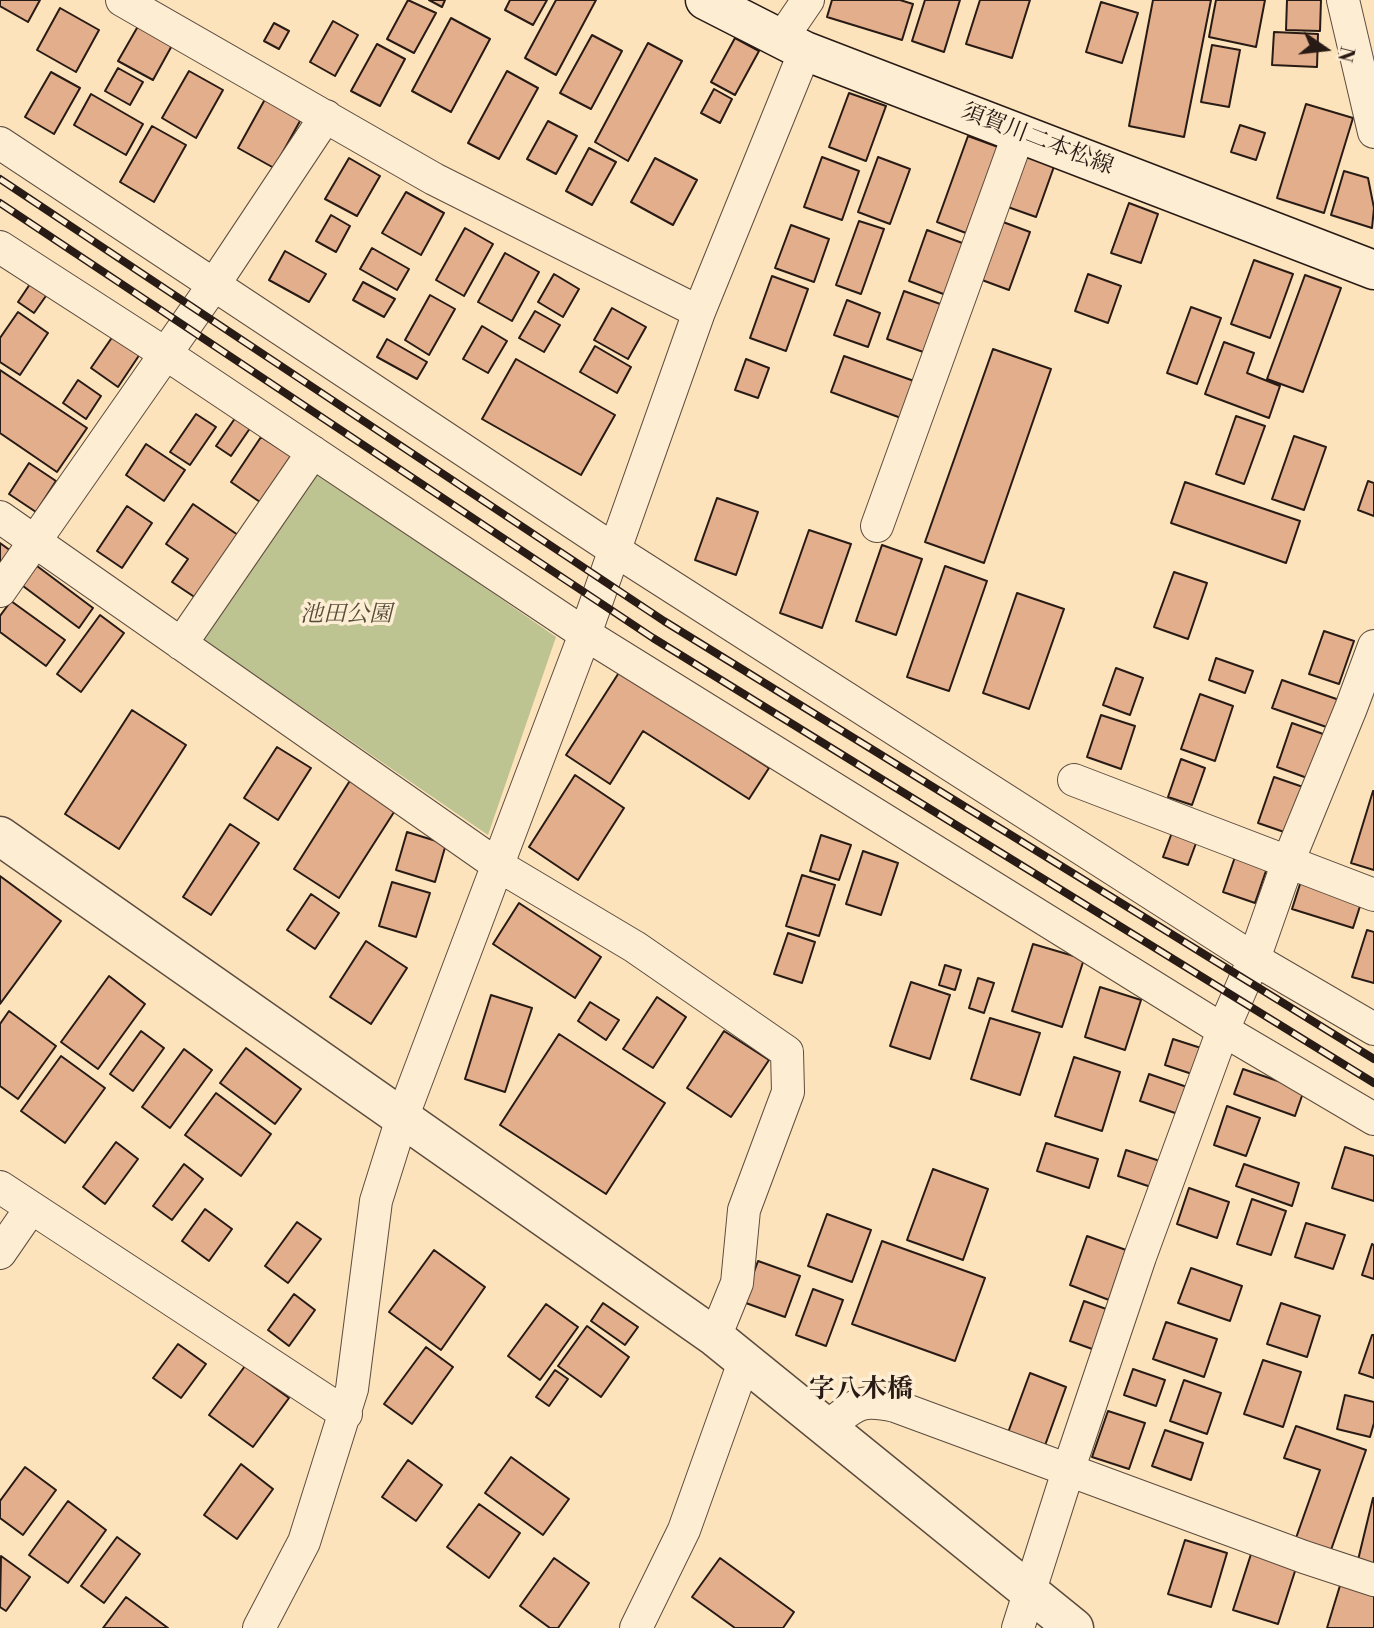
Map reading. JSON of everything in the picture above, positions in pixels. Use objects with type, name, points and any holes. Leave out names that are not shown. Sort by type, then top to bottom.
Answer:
[{"type":"street","points":[[122,0],[434,179],[699,312]]},
{"type":"street","name":"須賀川二本松線","points":[[705,0],[793,44],[1374,270]]},
{"type":"street","points":[[259,1628],[304,1542],[346,1414],[352,1389],[376,1201],[402,1118],[585,634],[808,0]]},
{"type":"street","points":[[1343,0],[1374,132]]},
{"type":"street","points":[[0,591],[213,286],[326,116]]},
{"type":"street","points":[[877,526],[1019,133]]},
{"type":"street","points":[[0,143],[613,549],[1254,959],[1374,1029]]},
{"type":"street","points":[[0,247],[166,354],[585,634],[1223,1030],[1374,1119]]},
{"type":"street","points":[[181,643],[313,452]]},
{"type":"street","points":[[0,517],[499,866],[635,947],[787,1052],[788,1092],[744,1210],[737,1283],[715,1337]]},
{"type":"street","points":[[1018,1628],[1140,1257],[1223,1030],[1254,959],[1288,862],[1374,646]]},
{"type":"street","points":[[1074,780],[1374,895]]},
{"type":"street","points":[[0,836],[715,1337],[1074,1628]]},
{"type":"street","points":[[0,1187],[346,1414]]},
{"type":"street","points":[[0,1253],[31,1208]]},
{"type":"street","points":[[636,1628],[684,1530],[744,1362]]},
{"type":"street","points":[[827,1427],[859,1403],[875,1402],[895,1406],[1374,1580]]},
{"type":"green space","name":"池田公園","points":[[313,468],[556,637],[488,835],[204,640]]},
{"type":"building","points":[[0,0],[40,0],[28,22],[0,6]]},
{"type":"building","points":[[408,0],[436,13],[414,53],[387,39]]},
{"type":"building","points":[[429,0],[445,0],[442,7]]},
{"type":"building","points":[[510,0],[547,0],[533,25],[505,10]]},
{"type":"building","points":[[556,0],[596,0],[556,75],[525,58]]},
{"type":"building","points":[[832,0],[900,0],[913,4],[902,40],[827,17]]},
{"type":"building","points":[[925,0],[960,0],[944,52],[912,41]]},
{"type":"building","points":[[980,0],[1030,0],[1012,58],[966,44]]},
{"type":"building","points":[[1153,0],[1211,0],[1184,137],[1129,126]]},
{"type":"building","points":[[1216,0],[1265,0],[1256,47],[1209,37]]},
{"type":"building","points":[[1287,0],[1321,0],[1320,31],[1286,30]]},
{"type":"building","points":[[1101,2],[1138,13],[1122,63],[1086,52]]},
{"type":"building","points":[[60,8],[99,30],[76,72],[37,50]]},
{"type":"building","points":[[451,18],[490,39],[451,112],[412,91]]},
{"type":"building","points":[[141,21],[175,40],[153,80],[118,61]]},
{"type":"building","points":[[333,21],[358,35],[335,76],[310,62]]},
{"type":"building","points":[[274,23],[289,31],[279,49],[264,41]]},
{"type":"building","points":[[1274,32],[1318,34],[1317,67],[1272,65]]},
{"type":"building","points":[[592,35],[622,51],[591,109],[560,93]]},
{"type":"building","points":[[735,38],[759,51],[735,95],[711,82]]},
{"type":"building","points":[[648,43],[682,61],[628,161],[595,142]]},
{"type":"building","points":[[377,44],[405,59],[380,106],[351,91]]},
{"type":"building","points":[[1212,45],[1240,50],[1229,107],[1201,102]]},
{"type":"building","points":[[118,68],[143,82],[130,105],[105,91]]},
{"type":"building","points":[[189,71],[223,90],[196,138],[162,118]]},
{"type":"building","points":[[507,71],[538,88],[499,159],[468,143]]},
{"type":"building","points":[[51,72],[80,88],[54,134],[25,117]]},
{"type":"building","points":[[714,89],[732,99],[720,123],[701,113]]},
{"type":"building","points":[[269,92],[305,112],[274,168],[238,148]]},
{"type":"building","points":[[849,93],[886,106],[866,161],[829,147]]},
{"type":"building","points":[[91,94],[143,124],[126,155],[74,125]]},
{"type":"building","points":[[1306,104],[1353,118],[1324,213],[1277,198]]},
{"type":"building","points":[[548,121],[577,136],[556,174],[527,159]]},
{"type":"building","points":[[1240,125],[1265,133],[1256,160],[1231,152]]},
{"type":"building","points":[[152,126],[186,145],[154,202],[120,182]]},
{"type":"building","points":[[968,136],[998,147],[966,233],[937,222]]},
{"type":"building","points":[[589,148],[616,162],[592,205],[566,191]]},
{"type":"building","points":[[1025,151],[1056,161],[1036,217],[1005,206]]},
{"type":"building","points":[[822,157],[859,171],[842,220],[804,207]]},
{"type":"building","points":[[878,157],[910,169],[890,224],[858,212]]},
{"type":"building","points":[[349,158],[380,176],[357,216],[325,199]]},
{"type":"building","points":[[655,158],[697,180],[673,225],[631,202]]},
{"type":"building","points":[[1344,171],[1368,178],[1374,208],[1372,228],[1331,215]]},
{"type":"building","points":[[406,192],[444,213],[421,255],[382,233]]},
{"type":"building","points":[[1129,203],[1158,214],[1141,263],[1111,253]]},
{"type":"building","points":[[331,215],[350,226],[336,252],[316,241]]},
{"type":"building","points":[[859,221],[884,229],[861,294],[836,285]]},
{"type":"building","points":[[1003,222],[1030,232],[1009,290],[982,280]]},
{"type":"building","points":[[791,225],[829,239],[814,282],[775,268]]},
{"type":"building","points":[[465,228],[493,244],[464,296],[436,280]]},
{"type":"building","points":[[927,230],[965,244],[946,295],[909,281]]},
{"type":"building","points":[[372,248],[409,269],[397,290],[360,269]]},
{"type":"building","points":[[285,251],[326,274],[309,302],[269,280]]},
{"type":"building","points":[[505,253],[539,272],[512,321],[478,302]]},
{"type":"building","points":[[1254,260],[1293,274],[1270,338],[1231,324]]},
{"type":"building","points":[[554,274],[579,289],[563,317],[538,302]]},
{"type":"building","points":[[1088,274],[1121,286],[1108,323],[1075,311]]},
{"type":"building","points":[[1305,275],[1341,288],[1303,392],[1267,379]]},
{"type":"building","points":[[772,276],[808,289],[786,351],[750,338]]},
{"type":"building","points":[[32,281],[48,293],[34,313],[18,302]]},
{"type":"building","points":[[363,282],[395,299],[384,317],[353,300]]},
{"type":"building","points":[[904,291],[943,305],[926,353],[887,339]]},
{"type":"building","points":[[430,295],[455,309],[429,355],[405,340]]},
{"type":"building","points":[[847,300],[880,313],[868,347],[834,335]]},
{"type":"building","points":[[1191,307],[1221,318],[1197,384],[1167,373]]},
{"type":"building","points":[[612,308],[646,327],[628,359],[594,340]]},
{"type":"building","points":[[535,311],[560,325],[544,352],[519,338]]},
{"type":"building","points":[[18,312],[48,333],[20,375],[0,362],[0,338]]},
{"type":"building","points":[[482,326],[507,341],[488,373],[463,359]]},
{"type":"building","points":[[113,336],[140,354],[118,387],[91,368]]},
{"type":"building","points":[[387,339],[427,362],[417,379],[377,357]]},
{"type":"building","points":[[1224,342],[1254,353],[1247,373],[1280,386],[1269,418],[1205,394]]},
{"type":"building","points":[[595,346],[631,367],[617,393],[580,372]]},
{"type":"building","points":[[993,349],[1051,369],[984,563],[925,542]]},
{"type":"building","points":[[844,356],[914,381],[901,418],[831,392]]},
{"type":"building","points":[[516,359],[615,415],[581,475],[482,419]]},
{"type":"building","points":[[746,359],[769,368],[758,398],[735,390]]},
{"type":"building","points":[[0,370],[87,428],[57,472],[0,433]]},
{"type":"building","points":[[78,380],[101,396],[86,419],[63,403]]},
{"type":"building","points":[[240,411],[255,421],[231,456],[216,446]]},
{"type":"building","points":[[196,414],[216,427],[190,465],[170,452]]},
{"type":"building","points":[[1236,416],[1265,426],[1244,484],[1216,474]]},
{"type":"building","points":[[1294,436],[1326,447],[1304,510],[1272,499]]},
{"type":"building","points":[[261,437],[291,456],[260,502],[231,482]]},
{"type":"building","points":[[146,444],[185,470],[164,501],[126,475]]},
{"type":"building","points":[[29,463],[56,481],[36,512],[9,494]]},
{"type":"building","points":[[1368,481],[1374,483],[1374,516],[1358,510]]},
{"type":"building","points":[[1185,482],[1300,521],[1286,563],[1171,523]]},
{"type":"building","points":[[717,498],[758,512],[736,575],[695,560]]},
{"type":"building","points":[[193,504],[238,535],[196,598],[172,582],[188,559],[166,544]]},
{"type":"building","points":[[127,506],[152,523],[122,568],[97,551]]},
{"type":"building","points":[[809,530],[851,544],[822,628],[780,613]]},
{"type":"building","points":[[0,543],[11,551],[0,565]]},
{"type":"building","points":[[882,545],[922,559],[896,635],[856,621]]},
{"type":"building","points":[[33,563],[93,608],[79,628],[19,583]]},
{"type":"building","points":[[945,566],[987,581],[949,691],[907,677]]},
{"type":"building","points":[[1174,572],[1207,583],[1188,639],[1154,627]]},
{"type":"building","points":[[1017,593],[1064,609],[1029,709],[983,693]]},
{"type":"building","points":[[11,601],[65,640],[46,666],[0,632],[0,616]]},
{"type":"building","points":[[100,615],[124,633],[81,692],[57,674]]},
{"type":"building","points":[[1324,631],[1354,641],[1339,684],[1309,674]]},
{"type":"building","points":[[1216,658],[1253,671],[1245,693],[1209,680]]},
{"type":"building","points":[[1116,668],[1143,678],[1130,715],[1103,705]]},
{"type":"building","points":[[620,671],[769,768],[749,799],[643,731],[610,784],[566,755]]},
{"type":"building","points":[[1282,680],[1345,702],[1335,730],[1272,708]]},
{"type":"building","points":[[1200,694],[1233,706],[1215,761],[1181,749]]},
{"type":"building","points":[[132,710],[186,745],[119,849],[65,814]]},
{"type":"building","points":[[1101,715],[1135,726],[1121,769],[1087,757]]},
{"type":"building","points":[[1292,723],[1326,735],[1310,779],[1277,767]]},
{"type":"building","points":[[277,747],[311,768],[278,820],[244,798]]},
{"type":"building","points":[[1181,759],[1205,768],[1192,805],[1168,797]]},
{"type":"building","points":[[575,775],[624,808],[578,880],[529,847]]},
{"type":"building","points":[[1274,777],[1306,788],[1290,834],[1258,823]]},
{"type":"building","points":[[351,779],[396,809],[339,898],[294,869]]},
{"type":"building","points":[[1374,791],[1374,870],[1351,863]]},
{"type":"building","points":[[230,824],[259,843],[211,915],[183,897]]},
{"type":"building","points":[[1174,827],[1199,835],[1188,865],[1163,857]]},
{"type":"building","points":[[407,832],[446,844],[435,882],[396,870]]},
{"type":"building","points":[[821,835],[851,845],[839,880],[810,871]]},
{"type":"building","points":[[863,851],[898,863],[881,915],[846,904]]},
{"type":"building","points":[[1236,854],[1268,865],[1255,903],[1223,892]]},
{"type":"building","points":[[802,875],[835,885],[819,936],[786,926]]},
{"type":"building","points":[[0,876],[61,921],[0,1004]]},
{"type":"building","points":[[1301,881],[1362,900],[1353,928],[1292,909]]},
{"type":"building","points":[[392,882],[430,893],[416,937],[379,926]]},
{"type":"building","points":[[311,894],[339,913],[315,949],[287,930]]},
{"type":"building","points":[[519,903],[601,957],[575,998],[493,944]]},
{"type":"building","points":[[1367,930],[1374,932],[1374,983],[1352,977]]},
{"type":"building","points":[[788,933],[815,942],[802,983],[774,974]]},
{"type":"building","points":[[366,941],[407,968],[371,1024],[330,997]]},
{"type":"building","points":[[1033,944],[1084,959],[1062,1027],[1012,1011]]},
{"type":"building","points":[[945,965],[961,970],[955,990],[939,985]]},
{"type":"building","points":[[109,976],[145,1004],[98,1069],[61,1042]]},
{"type":"building","points":[[978,978],[994,983],[984,1013],[969,1008]]},
{"type":"building","points":[[911,982],[950,995],[930,1059],[890,1046]]},
{"type":"building","points":[[1100,987],[1141,1000],[1125,1050],[1085,1037]]},
{"type":"building","points":[[491,995],[532,1008],[505,1092],[465,1079]]},
{"type":"building","points":[[657,997],[686,1017],[653,1068],[623,1049]]},
{"type":"building","points":[[590,1002],[619,1020],[606,1040],[578,1021]]},
{"type":"building","points":[[9,1011],[56,1046],[18,1099],[0,1086],[0,1024]]},
{"type":"building","points":[[990,1018],[1040,1033],[1020,1095],[971,1079]]},
{"type":"building","points":[[141,1031],[164,1048],[133,1091],[110,1074]]},
{"type":"building","points":[[724,1031],[769,1060],[731,1117],[687,1088]]},
{"type":"building","points":[[559,1034],[665,1103],[606,1194],[500,1125]]},
{"type":"building","points":[[1173,1039],[1201,1048],[1192,1074],[1165,1065]]},
{"type":"building","points":[[246,1048],[301,1089],[275,1124],[220,1083]]},
{"type":"building","points":[[184,1049],[212,1070],[170,1128],[142,1107]]},
{"type":"building","points":[[61,1056],[105,1088],[65,1143],[21,1111]]},
{"type":"building","points":[[1074,1057],[1120,1072],[1102,1131],[1055,1116]]},
{"type":"building","points":[[1243,1069],[1304,1090],[1295,1116],[1234,1094]]},
{"type":"building","points":[[1149,1074],[1187,1087],[1178,1114],[1140,1101]]},
{"type":"building","points":[[216,1093],[271,1134],[241,1176],[185,1135]]},
{"type":"building","points":[[1227,1106],[1260,1118],[1246,1156],[1214,1145]]},
{"type":"building","points":[[116,1142],[138,1159],[105,1204],[83,1187]]},
{"type":"building","points":[[1046,1143],[1098,1159],[1089,1188],[1037,1171]]},
{"type":"building","points":[[1345,1147],[1374,1156],[1374,1201],[1332,1188]]},
{"type":"building","points":[[1126,1150],[1163,1162],[1154,1188],[1118,1176]]},
{"type":"building","points":[[184,1164],[203,1179],[172,1220],[153,1206]]},
{"type":"building","points":[[1244,1164],[1299,1183],[1292,1206],[1236,1186]]},
{"type":"building","points":[[933,1169],[988,1189],[963,1260],[907,1240]]},
{"type":"building","points":[[1189,1188],[1229,1202],[1217,1238],[1177,1224]]},
{"type":"building","points":[[1252,1199],[1286,1211],[1271,1255],[1237,1244]]},
{"type":"building","points":[[205,1209],[232,1229],[209,1261],[182,1241]]},
{"type":"building","points":[[827,1214],[871,1230],[852,1282],[808,1266]]},
{"type":"building","points":[[297,1222],[321,1239],[288,1283],[265,1266]]},
{"type":"building","points":[[1306,1223],[1345,1235],[1333,1269],[1295,1257]]},
{"type":"building","points":[[1087,1236],[1126,1250],[1109,1300],[1070,1285]]},
{"type":"building","points":[[882,1241],[985,1278],[955,1361],[852,1324]]},
{"type":"building","points":[[1372,1244],[1374,1245],[1374,1279],[1362,1275]]},
{"type":"building","points":[[434,1250],[485,1287],[441,1350],[389,1312]]},
{"type":"building","points":[[758,1261],[800,1276],[785,1317],[743,1302]]},
{"type":"building","points":[[1191,1268],[1242,1286],[1230,1321],[1178,1303]]},
{"type":"building","points":[[813,1289],[843,1300],[826,1346],[796,1335]]},
{"type":"building","points":[[294,1294],[315,1310],[289,1346],[268,1330]]},
{"type":"building","points":[[1084,1301],[1109,1310],[1095,1350],[1070,1341]]},
{"type":"building","points":[[603,1303],[638,1327],[625,1345],[591,1321]]},
{"type":"building","points":[[1281,1303],[1320,1316],[1307,1357],[1267,1344]]},
{"type":"building","points":[[546,1304],[578,1327],[540,1380],[508,1356]]},
{"type":"building","points":[[1166,1322],[1217,1339],[1204,1377],[1153,1359]]},
{"type":"building","points":[[587,1326],[629,1357],[601,1397],[558,1366]]},
{"type":"building","points":[[1374,1335],[1374,1378],[1359,1373]]},
{"type":"building","points":[[178,1344],[206,1364],[181,1398],[153,1378]]},
{"type":"building","points":[[426,1347],[453,1367],[412,1424],[384,1404]]},
{"type":"building","points":[[1263,1360],[1301,1372],[1283,1427],[1244,1414]]},
{"type":"building","points":[[245,1366],[289,1398],[253,1447],[209,1415]]},
{"type":"building","points":[[1133,1369],[1165,1380],[1156,1406],[1124,1395]]},
{"type":"building","points":[[555,1370],[568,1379],[549,1406],[536,1397]]},
{"type":"building","points":[[1030,1373],[1066,1387],[1043,1451],[1006,1438]]},
{"type":"building","points":[[1184,1380],[1221,1393],[1207,1434],[1170,1421]]},
{"type":"building","points":[[1345,1395],[1374,1402],[1374,1423],[1370,1437],[1337,1429]]},
{"type":"building","points":[[1108,1411],[1145,1423],[1129,1469],[1092,1457]]},
{"type":"building","points":[[1296,1426],[1366,1450],[1331,1550],[1296,1538],[1320,1470],[1284,1458]]},
{"type":"building","points":[[1165,1430],[1203,1443],[1191,1480],[1152,1466]]},
{"type":"building","points":[[511,1457],[569,1499],[543,1535],[485,1493]]},
{"type":"building","points":[[408,1460],[442,1485],[416,1521],[382,1497]]},
{"type":"building","points":[[241,1464],[273,1489],[237,1539],[204,1515]]},
{"type":"building","points":[[25,1467],[56,1490],[23,1535],[0,1518],[0,1501]]},
{"type":"building","points":[[1374,1498],[1374,1564],[1358,1560]]},
{"type":"building","points":[[68,1501],[106,1530],[68,1583],[29,1555]]},
{"type":"building","points":[[479,1504],[520,1533],[489,1578],[447,1547]]},
{"type":"building","points":[[117,1537],[140,1554],[104,1603],[81,1586]]},
{"type":"building","points":[[1185,1540],[1227,1553],[1211,1607],[1168,1594]]},
{"type":"building","points":[[1252,1551],[1297,1565],[1278,1624],[1233,1610]]},
{"type":"building","points":[[1,1556],[30,1577],[6,1611],[0,1607]]},
{"type":"building","points":[[554,1558],[589,1583],[558,1628],[550,1628],[520,1606]]},
{"type":"building","points":[[720,1558],[794,1612],[783,1628],[735,1628],[692,1597]]},
{"type":"building","points":[[1342,1579],[1374,1589],[1374,1628],[1327,1628]]},
{"type":"building","points":[[126,1597],[168,1628],[103,1628]]},
{"type":"railway","points":[[0,179],[664,621],[1374,1059]]},
{"type":"railway","points":[[0,203],[653,638],[1374,1083]]},
{"type":"district","name":"字八木橋","points":[[861,1391]]}]
